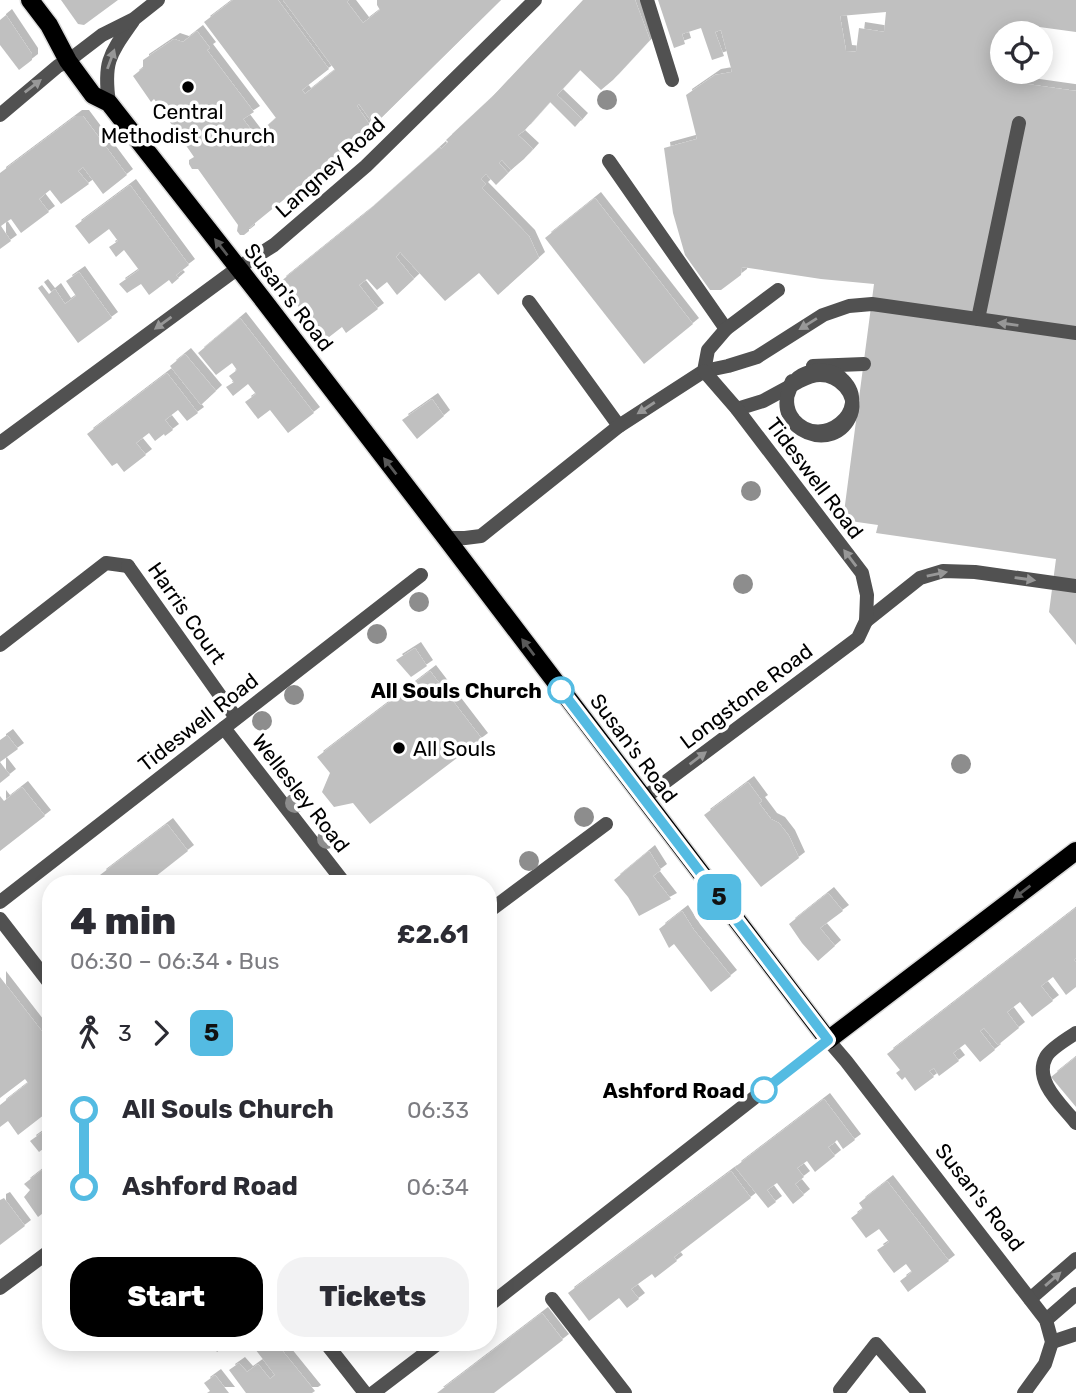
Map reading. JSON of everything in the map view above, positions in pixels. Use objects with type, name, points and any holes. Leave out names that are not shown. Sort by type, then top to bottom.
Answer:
[{"type":"main road","name":"Susan's Road","points":[[30,0],[93,95],[108,103],[238,268],[828,1040]]},
{"type":"main road","points":[[828,1040],[1076,851]]},
{"type":"street","points":[[0,115],[58,66],[102,35],[134,19],[158,0]]},
{"type":"street","name":"Langney Road","points":[[0,443],[238,268],[274,245],[366,166],[535,0]]},
{"type":"street","points":[[647,0],[672,80]]},
{"type":"street","points":[[108,103],[106,77],[110,55],[134,19]]},
{"type":"street","points":[[978,319],[1019,123]]},
{"type":"street","points":[[609,160],[726,329]]},
{"type":"street","points":[[704,371],[709,350],[726,329],[778,290]]},
{"type":"street","points":[[529,302],[619,426]]},
{"type":"street","points":[[446,538],[481,536],[619,426],[704,371],[757,357],[823,315],[849,306],[872,304],[1076,333]]},
{"type":"street","points":[[737,409],[763,401],[800,381],[810,376],[821,374],[832,377],[848,390],[852,400],[852,407],[845,424],[828,435],[817,436],[797,427],[786,407],[787,395],[792,385],[800,376],[810,371],[833,372],[848,386],[852,395],[851,404],[849,413],[837,427],[817,432],[796,423],[790,413],[786,402],[787,391],[792,380],[810,367],[864,364]]},
{"type":"street","name":"Tideswell Road","points":[[704,371],[737,409],[862,573],[867,595],[866,621]]},
{"type":"street","name":"Harris Court","points":[[0,645],[106,563],[128,566],[236,718]]},
{"type":"street","name":"Longstone Road","points":[[643,798],[858,638],[866,621],[920,578],[943,571],[975,572],[1076,586]]},
{"type":"street","name":"Tideswell Road","points":[[0,902],[421,575]]},
{"type":"street","name":"Wellesley Road","points":[[224,728],[338,875]]},
{"type":"street","points":[[497,905],[606,824]]},
{"type":"street","points":[[0,919],[42,973]]},
{"type":"street","points":[[1076,1033],[1047,1055],[1042,1069],[1044,1082],[1076,1122]]},
{"type":"street","points":[[497,1299],[828,1040]]},
{"type":"street","name":"Susan's Road","points":[[828,1040],[1046,1320]]},
{"type":"street","points":[[0,1288],[42,1257]]},
{"type":"street","points":[[1030,1299],[1076,1259]]},
{"type":"street","points":[[1024,1393],[1045,1364],[1052,1342],[1046,1320],[1076,1294]]},
{"type":"street","points":[[552,1299],[625,1393]]},
{"type":"street","points":[[1052,1342],[1076,1334]]},
{"type":"street","points":[[840,1390],[876,1344],[919,1393]]},
{"type":"street","points":[[332,1351],[365,1393]]},
{"type":"street","points":[[373,1393],[428,1351]]},
{"type":"building","points":[[61,0],[118,0],[84,25],[78,24]]},
{"type":"building","points":[[233,0],[278,0],[329,69],[302,90],[305,94],[335,70],[283,0],[349,0],[347,2],[363,23],[380,10],[377,0],[501,0],[374,125],[359,104],[357,106],[372,128],[316,177],[314,175],[249,228],[249,231],[240,235],[237,231],[238,225],[198,169],[192,169],[189,164],[189,160],[194,157],[154,99],[151,102],[133,76],[143,68],[143,60],[174,39],[183,42],[197,31],[210,48],[207,50],[254,112],[243,119],[256,136],[276,118],[204,22]]},
{"type":"building","points":[[583,0],[635,0],[650,40],[601,90],[580,70],[557,95],[582,119],[575,127],[550,102],[518,135],[533,149],[511,170],[502,160],[499,163],[508,173],[496,185],[486,174],[481,179],[486,184],[482,188],[529,236],[539,258],[498,295],[479,273],[445,301],[400,252],[396,257],[414,279],[397,295],[387,282],[377,290],[367,279],[359,285],[378,309],[346,333],[342,327],[324,341],[280,282],[367,212],[440,147],[441,149],[448,142],[446,140],[492,97]]},
{"type":"building","points":[[658,0],[1076,0],[1076,32],[1053,29],[1053,21],[990,21],[990,84],[1026,84],[1076,91],[1076,645],[1049,612],[1056,559],[876,533],[878,525],[843,520],[874,284],[742,267],[741,275],[721,290],[710,290],[685,255],[673,213],[664,148],[697,139],[686,95],[715,75],[732,72],[721,30],[715,32],[724,56],[712,60],[701,28],[682,34],[685,44],[674,48]],"holes":[[[886,12],[884,32],[859,28],[856,52],[846,51],[840,16]]]},
{"type":"building","points":[[6,15],[32,54],[32,60],[19,70],[0,45],[0,20]]},
{"type":"building","points":[[76,116],[83,116],[127,175],[103,194],[83,167],[78,171],[89,184],[61,204],[50,190],[39,199],[49,212],[21,233],[11,219],[1,226],[11,241],[0,249],[0,173]]},
{"type":"building","points":[[130,185],[189,265],[176,275],[179,278],[172,284],[169,280],[149,295],[141,284],[127,293],[119,284],[139,270],[124,250],[116,257],[109,247],[118,241],[109,229],[89,244],[75,226]]},
{"type":"building","points":[[595,198],[693,324],[644,364],[545,238]]},
{"type":"building","points":[[79,272],[112,318],[78,343],[38,288],[42,285],[49,294],[55,289],[65,304],[76,296],[66,281]]},
{"type":"building","points":[[240,318],[314,413],[288,433],[270,410],[258,419],[245,402],[256,394],[248,384],[233,396],[226,387],[234,382],[229,376],[237,370],[232,363],[216,375],[198,353]]},
{"type":"building","points":[[185,354],[216,391],[201,405],[170,366]]},
{"type":"building","points":[[167,373],[198,413],[187,421],[178,410],[165,420],[173,430],[155,441],[149,433],[136,443],[146,455],[124,472],[117,463],[112,466],[87,434]]},
{"type":"building","points":[[432,399],[444,416],[417,439],[402,420]]},
{"type":"building","points":[[415,648],[427,666],[411,677],[396,660]]},
{"type":"building","name":"All Souls","points":[[430,671],[482,739],[370,824],[353,803],[334,807],[322,792],[330,773],[317,757]]},
{"type":"building","points":[[7,735],[18,749],[0,762],[0,740]]},
{"type":"building","points":[[0,762],[10,775],[0,783]]},
{"type":"building","points":[[748,782],[771,819],[779,823],[789,836],[799,858],[761,887],[704,815]]},
{"type":"building","points":[[22,787],[45,816],[0,851],[0,796],[4,801]]},
{"type":"building","points":[[167,824],[188,851],[157,875],[100,875]]},
{"type":"building","points":[[649,851],[661,870],[653,876],[671,899],[639,916],[614,880]]},
{"type":"building","points":[[828,893],[843,911],[820,928],[835,946],[818,961],[789,924]]},
{"type":"building","points":[[1076,908],[1076,987],[1066,995],[1053,977],[1041,986],[1053,1001],[1032,1017],[1020,1002],[1007,1012],[1019,1028],[998,1045],[984,1028],[980,1031],[995,1050],[980,1062],[965,1044],[953,1053],[959,1061],[939,1076],[934,1068],[929,1071],[934,1077],[915,1091],[905,1077],[902,1080],[896,1073],[900,1070],[887,1054]]},
{"type":"building","points":[[682,911],[731,976],[711,992],[674,944],[669,948],[659,929]]},
{"type":"building","points":[[0,977],[42,1031],[42,1116],[18,1135],[8,1121],[0,1127],[0,1105],[28,1083],[25,1079],[0,1098]]},
{"type":"building","points":[[1076,1057],[1076,1107],[1051,1077]]},
{"type":"building","points":[[824,1099],[855,1140],[843,1149],[837,1140],[828,1147],[835,1156],[815,1172],[807,1161],[797,1168],[804,1177],[795,1184],[804,1195],[793,1204],[777,1183],[767,1190],[776,1202],[768,1208],[735,1167]]},
{"type":"building","points":[[42,1132],[42,1150],[39,1152],[30,1141]]},
{"type":"building","points":[[42,1170],[42,1214],[38,1217],[24,1197],[30,1190],[24,1184]]},
{"type":"building","points":[[731,1171],[751,1198],[674,1257],[677,1261],[655,1278],[652,1274],[631,1289],[639,1299],[627,1308],[619,1298],[589,1321],[568,1293]]},
{"type":"building","points":[[887,1181],[949,1261],[908,1292],[900,1281],[912,1272],[906,1264],[894,1273],[877,1250],[889,1242],[879,1229],[866,1238],[851,1218],[863,1209],[859,1203]]},
{"type":"building","points":[[4,1198],[25,1226],[0,1245],[0,1200]]},
{"type":"building","points":[[542,1313],[563,1340],[494,1393],[437,1393],[492,1351],[497,1351],[497,1347]]},
{"type":"building","points":[[257,1351],[283,1351],[315,1391],[246,1393],[229,1370],[239,1363],[247,1372],[258,1364],[270,1379],[275,1375]]},
{"type":"building","points":[[215,1375],[229,1393],[207,1393],[210,1391],[204,1383]]},
{"type":"bus line","name":"5","points":[[561,690],[828,1040],[764,1090]]},
{"type":"place","name":"Central Methodist Church","points":[[188,87]]},
{"type":"place","name":"All Souls Church","points":[[561,690]]},
{"type":"place","name":"All Souls","points":[[399,748]]},
{"type":"place","name":"Ashford Road","points":[[764,1090]]}]
